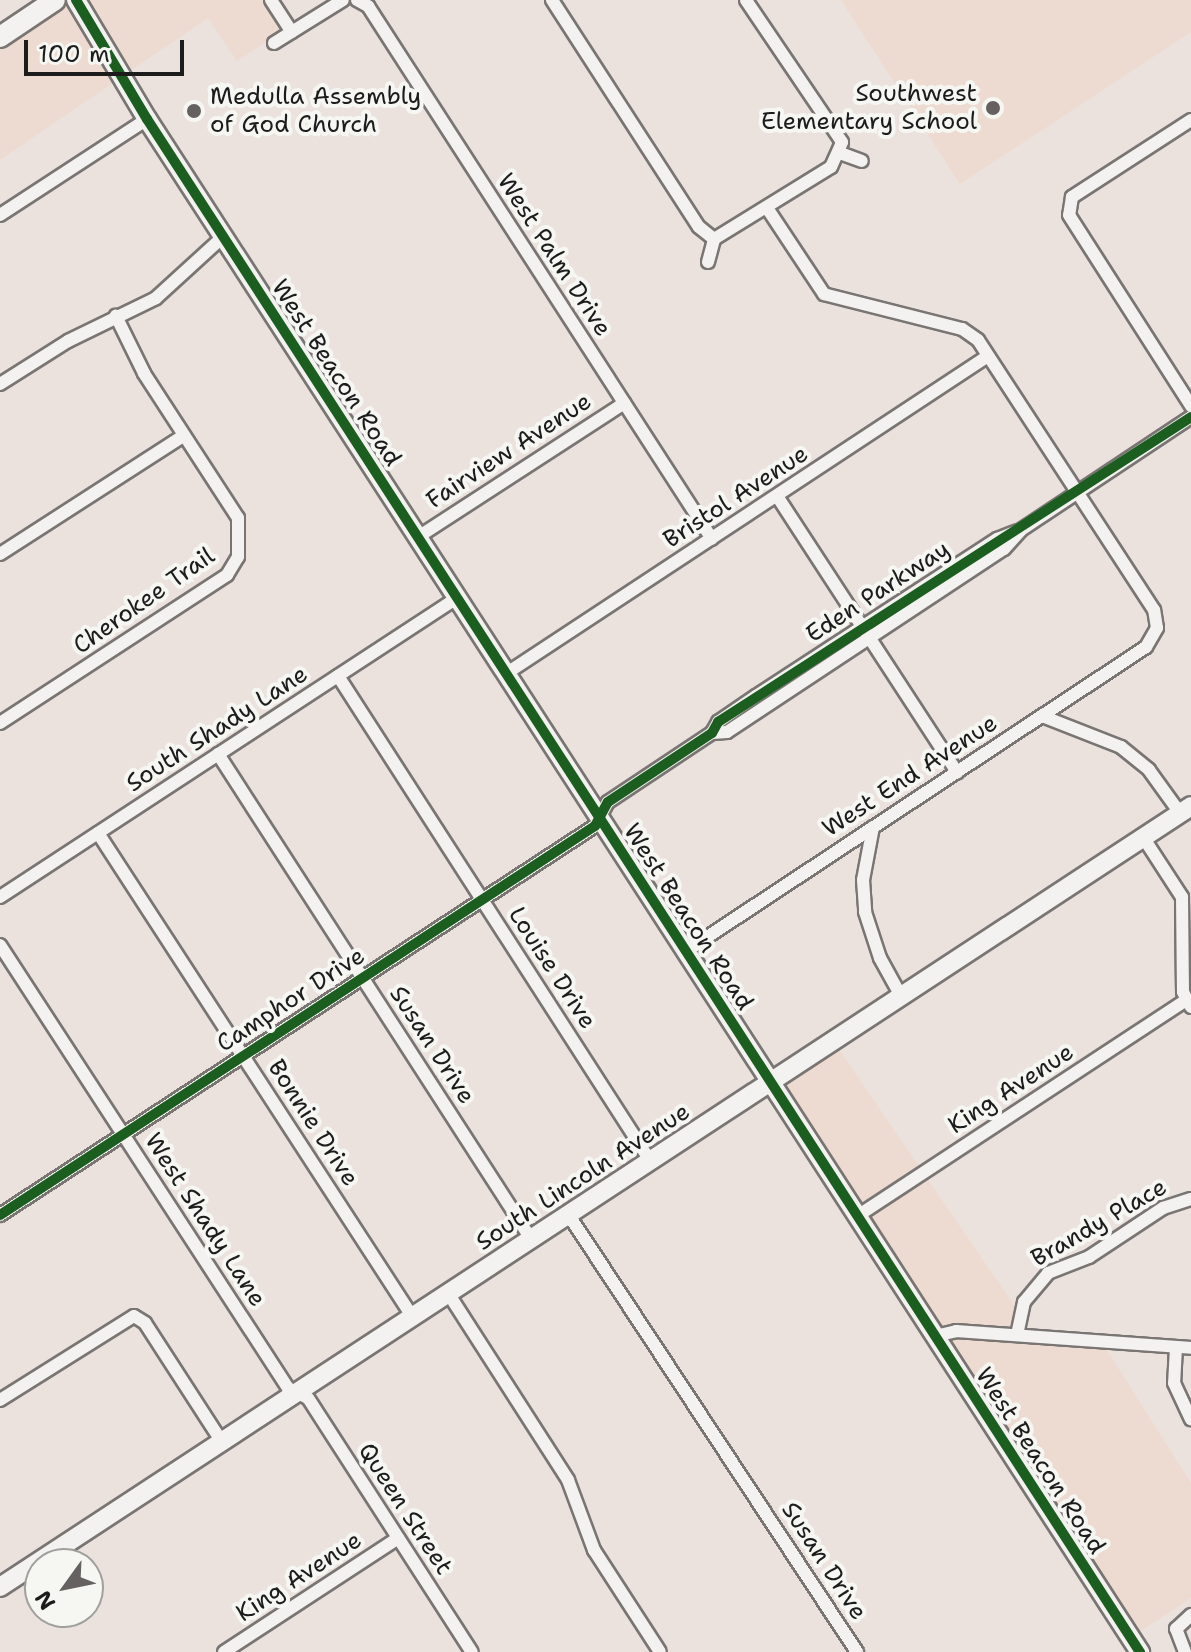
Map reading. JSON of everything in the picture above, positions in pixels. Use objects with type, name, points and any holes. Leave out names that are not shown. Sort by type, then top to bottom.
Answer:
[{"type":"main road","points":[[0,37],[55,0]]},
{"type":"street","name":"West Beacon Road","points":[[76,0],[147,119],[1140,1652]]},
{"type":"street","points":[[271,0],[292,32]]},
{"type":"street","points":[[274,43],[343,0]]},
{"type":"street","name":"West Palm Drive","points":[[357,0],[368,6],[712,539]]},
{"type":"street","points":[[552,0],[699,227],[714,239]]},
{"type":"street","points":[[708,262],[714,239],[831,167],[840,153],[842,142],[746,0]]},
{"type":"street","points":[[0,215],[147,119]]},
{"type":"street","points":[[1191,120],[1072,197],[1070,205],[1072,223],[1191,406]]},
{"type":"street","points":[[840,153],[862,161]]},
{"type":"street","points":[[767,208],[824,294],[962,329],[978,340],[1077,491]]},
{"type":"street","points":[[0,384],[170,287],[224,236]]},
{"type":"street","name":"Cherokee Trail","points":[[0,723],[227,575],[235,564],[242,543],[238,518],[126,343],[116,316]]},
{"type":"street","name":"Bristol Avenue","points":[[507,673],[988,356]]},
{"type":"street","name":"Fairview Avenue","points":[[418,537],[624,403]]},
{"type":"street","name":"Eden Parkway","points":[[600,816],[608,802],[712,733],[718,722],[866,632],[997,539],[1021,530],[1191,417]]},
{"type":"street","points":[[0,554],[183,436]]},
{"type":"street","name":"West End Avenue","points":[[686,951],[1146,647],[1155,635],[1154,610],[1077,491]]},
{"type":"street","points":[[777,496],[957,772]]},
{"type":"street","name":"South Shady Lane","points":[[0,897],[457,598]]},
{"type":"street","name":"Louise Drive","points":[[338,676],[651,1162]]},
{"type":"street","points":[[1042,716],[1121,747],[1149,770],[1186,810]]},
{"type":"street","name":"Susan Drive","points":[[218,754],[531,1239]]},
{"type":"street","name":"South Lincoln Avenue","points":[[0,1587],[1186,810]]},
{"type":"street","name":"Camphor Drive","points":[[0,1215],[595,826],[600,816]]},
{"type":"street","points":[[873,827],[863,880],[865,912],[873,944],[901,996]]},
{"type":"street","name":"Bonnie Drive","points":[[98,833],[412,1316]]},
{"type":"street","points":[[1143,837],[1186,899],[1189,1004]]},
{"type":"street","name":"West Shady Lane","points":[[0,945],[288,1388],[299,1392]]},
{"type":"street","name":"King Avenue","points":[[859,1215],[1189,1004]]},
{"type":"street","name":"Brandy Place","points":[[1017,1335],[1024,1302],[1048,1273],[1089,1257],[1163,1208],[1191,1199]]},
{"type":"street","name":"Susan Drive","points":[[568,1214],[857,1652]]},
{"type":"street","points":[[448,1293],[568,1480],[594,1550],[660,1652]]},
{"type":"street","points":[[0,1400],[134,1316],[145,1323],[222,1442]]},
{"type":"street","points":[[935,1336],[956,1331],[1191,1348]]},
{"type":"street","points":[[1176,1347],[1174,1383],[1190,1420]]},
{"type":"street","name":"Queen Street","points":[[299,1392],[472,1652]]},
{"type":"street","name":"King Avenue","points":[[224,1652],[398,1538]]},
{"type":"street","points":[[1185,1652],[1176,1629],[1191,1615]]},
{"type":"shaded area","points":[[69,0],[117,80],[0,160],[0,44]]},
{"type":"shaded area","points":[[83,0],[263,0],[283,31],[237,61],[208,18],[127,73]]},
{"type":"shaded area","name":"Southwest Elementary School","points":[[841,0],[1191,0],[1191,32],[960,184]]},
{"type":"shaded area","points":[[836,1045],[920,1168],[861,1207],[779,1083]]},
{"type":"shaded area","points":[[926,1177],[1016,1308],[1012,1329],[939,1329],[867,1216]]},
{"type":"shaded area","points":[[956,1337],[1105,1347],[1191,1483],[1191,1598],[1136,1634],[945,1339]]},
{"type":"cycle path","points":[[76,0],[147,119],[1140,1652]]},
{"type":"cycle path","points":[[0,1215],[595,826],[608,802],[712,733],[718,722],[1191,417]]},
{"type":"place","name":"Southwest Elementary School","points":[[993,108]]},
{"type":"place","name":"Medulla Assembly of God Church","points":[[194,111]]}]
